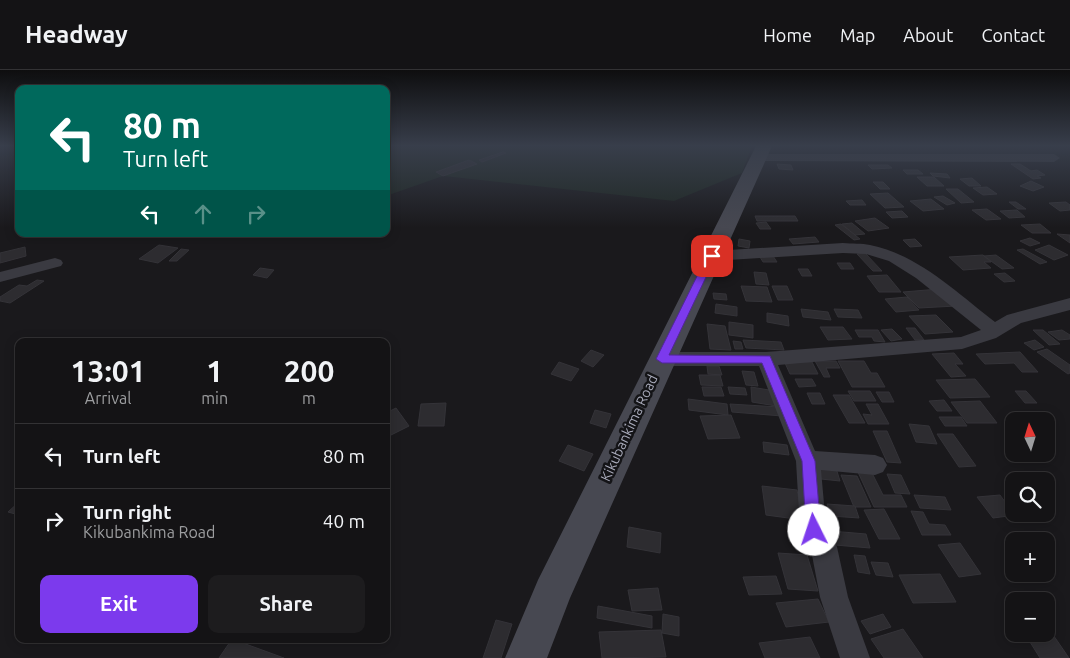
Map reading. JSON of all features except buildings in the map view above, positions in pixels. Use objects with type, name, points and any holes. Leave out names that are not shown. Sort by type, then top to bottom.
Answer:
[{"type":"street","name":"Kikubankima Road","points":[[526,658],[552,593],[751,173]]},
{"type":"street","points":[[712,256],[843,248],[868,249],[895,258],[922,274],[994,331]]},
{"type":"street","points":[[0,277],[55,263]]},
{"type":"street","points":[[662,359],[766,359],[962,343],[994,331],[1014,319],[1070,304]]},
{"type":"street","points":[[766,359],[808,460],[814,530],[824,547],[834,597],[855,658]]},
{"type":"street","points":[[808,460],[875,465]]},
{"type":"shaded area","points":[[390,173],[439,173],[443,176],[390,195]]},
{"type":"shaded area","points":[[450,173],[741,173],[674,201],[443,176]]},
{"type":"route","points":[[712,256],[662,359],[766,359],[808,461],[814,530]]}]
